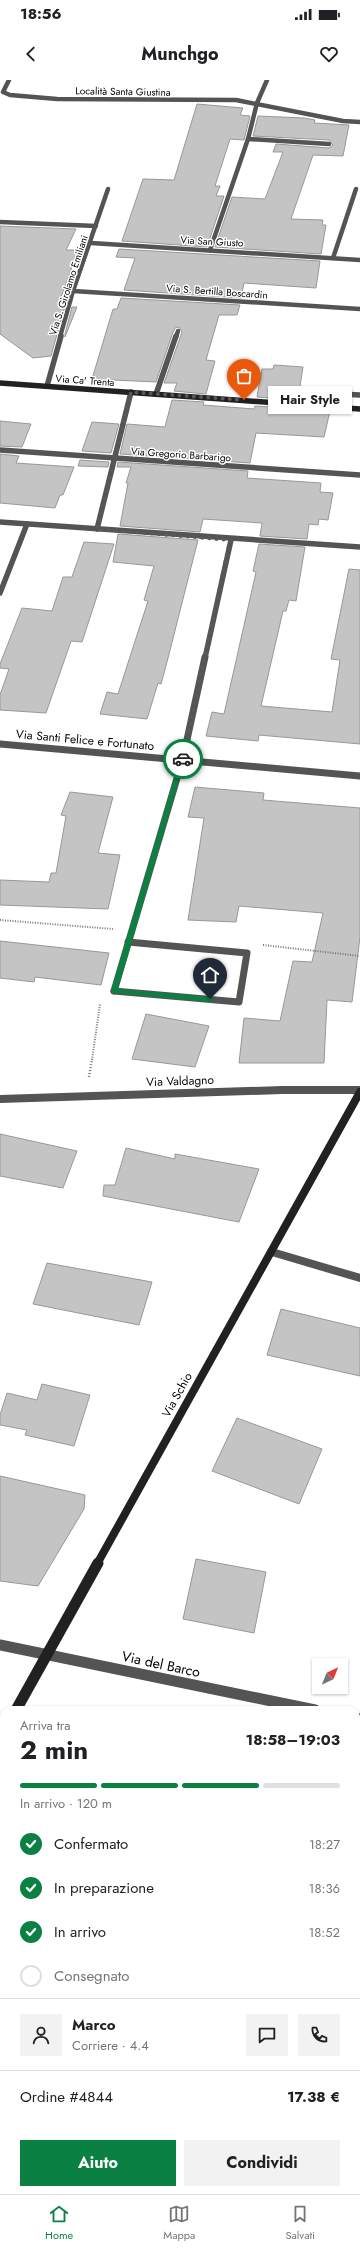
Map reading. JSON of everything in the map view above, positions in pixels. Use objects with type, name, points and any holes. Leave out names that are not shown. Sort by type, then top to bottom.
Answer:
[{"type":"street","name":"Località Santa Giustina","points":[[9,80],[3,92],[10,95],[57,99],[236,100],[343,121],[360,122]]},
{"type":"street","points":[[210,250],[248,139],[257,103],[267,80]]},
{"type":"street","points":[[248,139],[329,144]]},
{"type":"street","name":"Via S. Girolamo Emiliani","points":[[47,386],[74,291],[108,189]]},
{"type":"street","points":[[333,258],[356,189]]},
{"type":"street","points":[[0,222],[96,226]]},
{"type":"street","name":"Via San Giusto","points":[[91,243],[360,260]]},
{"type":"street","name":"Via S. Bertilla Boscardin","points":[[74,291],[360,309]]},
{"type":"street","points":[[156,394],[178,330]]},
{"type":"street","name":"Via Ca' Trenta","points":[[0,383],[360,409]]},
{"type":"street","points":[[97,529],[131,392]]},
{"type":"street","points":[[321,393],[360,395]]},
{"type":"street","name":"Via Gregorio Barbarigo","points":[[0,450],[360,476]]},
{"type":"street","points":[[0,522],[230,540],[360,547]]},
{"type":"street","points":[[0,593],[27,524]]},
{"type":"street","points":[[128,942],[247,953],[239,1002],[114,991],[128,942],[183,758],[230,540]]},
{"type":"street","name":"Via Santi Felice e Fortunato","points":[[0,744],[183,758],[360,776]]},
{"type":"street","name":"Via Valdagno","points":[[0,1099],[87,1095],[360,1091]]},
{"type":"street","name":"Via Schio","points":[[18,1706],[272,1252],[360,1091]]},
{"type":"street","points":[[272,1252],[360,1278]]},
{"type":"street","name":"Via del Barco","points":[[0,1645],[295,1706]]},
{"type":"path","points":[[87,1095],[102,990],[114,991]]},
{"type":"building","points":[[197,104],[243,108],[240,115],[250,116],[244,140],[230,139],[215,186],[220,186],[216,196],[224,196],[207,247],[122,241],[143,179],[174,180]]},
{"type":"building","points":[[258,116],[304,118],[315,120],[314,123],[349,125],[343,156],[313,155],[291,219],[323,220],[322,225],[326,225],[321,254],[215,247],[232,197],[265,199],[283,152],[273,152],[276,144],[329,148],[333,145],[329,140],[253,136]]},
{"type":"building","points":[[0,226],[76,229],[66,250],[78,250],[58,306],[65,306],[51,356],[33,358],[0,334]]},
{"type":"building","points":[[119,249],[320,261],[316,288],[244,283],[241,298],[124,290],[135,258],[116,257]]},
{"type":"building","points":[[121,298],[240,305],[237,315],[219,315],[206,360],[215,361],[206,394],[174,391],[177,383],[164,383],[182,332],[179,327],[175,328],[172,335],[156,382],[92,379],[113,309],[117,309]]},
{"type":"building","points":[[72,307],[77,307],[65,337],[65,334]]},
{"type":"building","points":[[274,365],[303,367],[300,386],[318,390],[318,396],[332,398],[331,403],[257,397],[262,369],[273,369]]},
{"type":"building","points":[[172,400],[204,402],[203,405],[254,409],[255,406],[330,411],[324,437],[256,433],[250,463],[120,454],[127,424],[165,427]]},
{"type":"building","points":[[0,421],[31,424],[22,447],[0,446]]},
{"type":"building","points":[[92,422],[119,424],[111,453],[82,451]]},
{"type":"building","points":[[0,454],[19,456],[16,463],[74,467],[63,495],[60,495],[55,508],[0,503]]},
{"type":"building","points":[[80,460],[109,462],[108,467],[78,466]]},
{"type":"building","points":[[118,462],[248,471],[247,478],[321,483],[320,492],[333,493],[328,520],[319,519],[318,525],[309,524],[307,539],[260,536],[262,523],[203,519],[200,532],[120,526],[128,483],[126,483],[131,467],[117,467]]},
{"type":"building","points":[[118,534],[198,540],[161,684],[158,683],[147,719],[100,714],[107,692],[118,694],[148,601],[144,600],[154,566],[113,562]]},
{"type":"building","points":[[84,542],[114,544],[82,642],[71,641],[46,713],[0,710],[0,695],[9,669],[0,668],[0,664],[22,608],[52,611],[63,577],[72,577]]},
{"type":"building","points":[[259,544],[305,547],[296,601],[289,600],[286,611],[283,611],[261,706],[332,712],[340,660],[331,659],[349,569],[360,570],[360,744],[259,735],[258,741],[206,736],[212,712],[224,714],[256,572],[253,571]]},
{"type":"building","points":[[195,787],[264,793],[263,800],[360,808],[360,937],[352,1002],[327,1000],[324,1063],[239,1063],[244,1018],[280,1021],[293,961],[312,962],[323,913],[239,906],[236,922],[188,920],[204,818],[188,817]]},
{"type":"building","points":[[70,792],[113,797],[98,853],[120,855],[108,909],[0,905],[0,880],[49,882],[51,873],[56,873],[66,816],[61,815]]},
{"type":"building","points":[[0,941],[109,953],[101,985],[35,977],[34,982],[0,978]]},
{"type":"building","points":[[146,1014],[209,1026],[195,1067],[132,1059]]},
{"type":"building","points":[[0,1134],[77,1151],[63,1188],[0,1176]]},
{"type":"building","points":[[126,1148],[175,1159],[175,1154],[259,1169],[239,1222],[103,1196],[104,1185],[115,1185]]},
{"type":"building","points":[[47,1263],[152,1282],[139,1325],[33,1304]]},
{"type":"building","points":[[281,1309],[360,1328],[360,1376],[267,1355]]},
{"type":"building","points":[[42,1384],[90,1395],[74,1446],[25,1435],[27,1430],[0,1425],[0,1415],[7,1393],[37,1400]]},
{"type":"building","points":[[237,1418],[322,1449],[299,1504],[212,1471]]},
{"type":"building","points":[[0,1476],[85,1495],[84,1509],[38,1586],[0,1581]]},
{"type":"building","points":[[196,1559],[266,1572],[254,1633],[183,1619]]},
{"type":"way so far","points":[[183,759],[230,540],[97,529],[131,392],[244,400]]},
{"type":"place","name":"Hair Style","points":[[244,400]]},
{"type":"route","points":[[183,759],[114,991],[210,999]]}]
